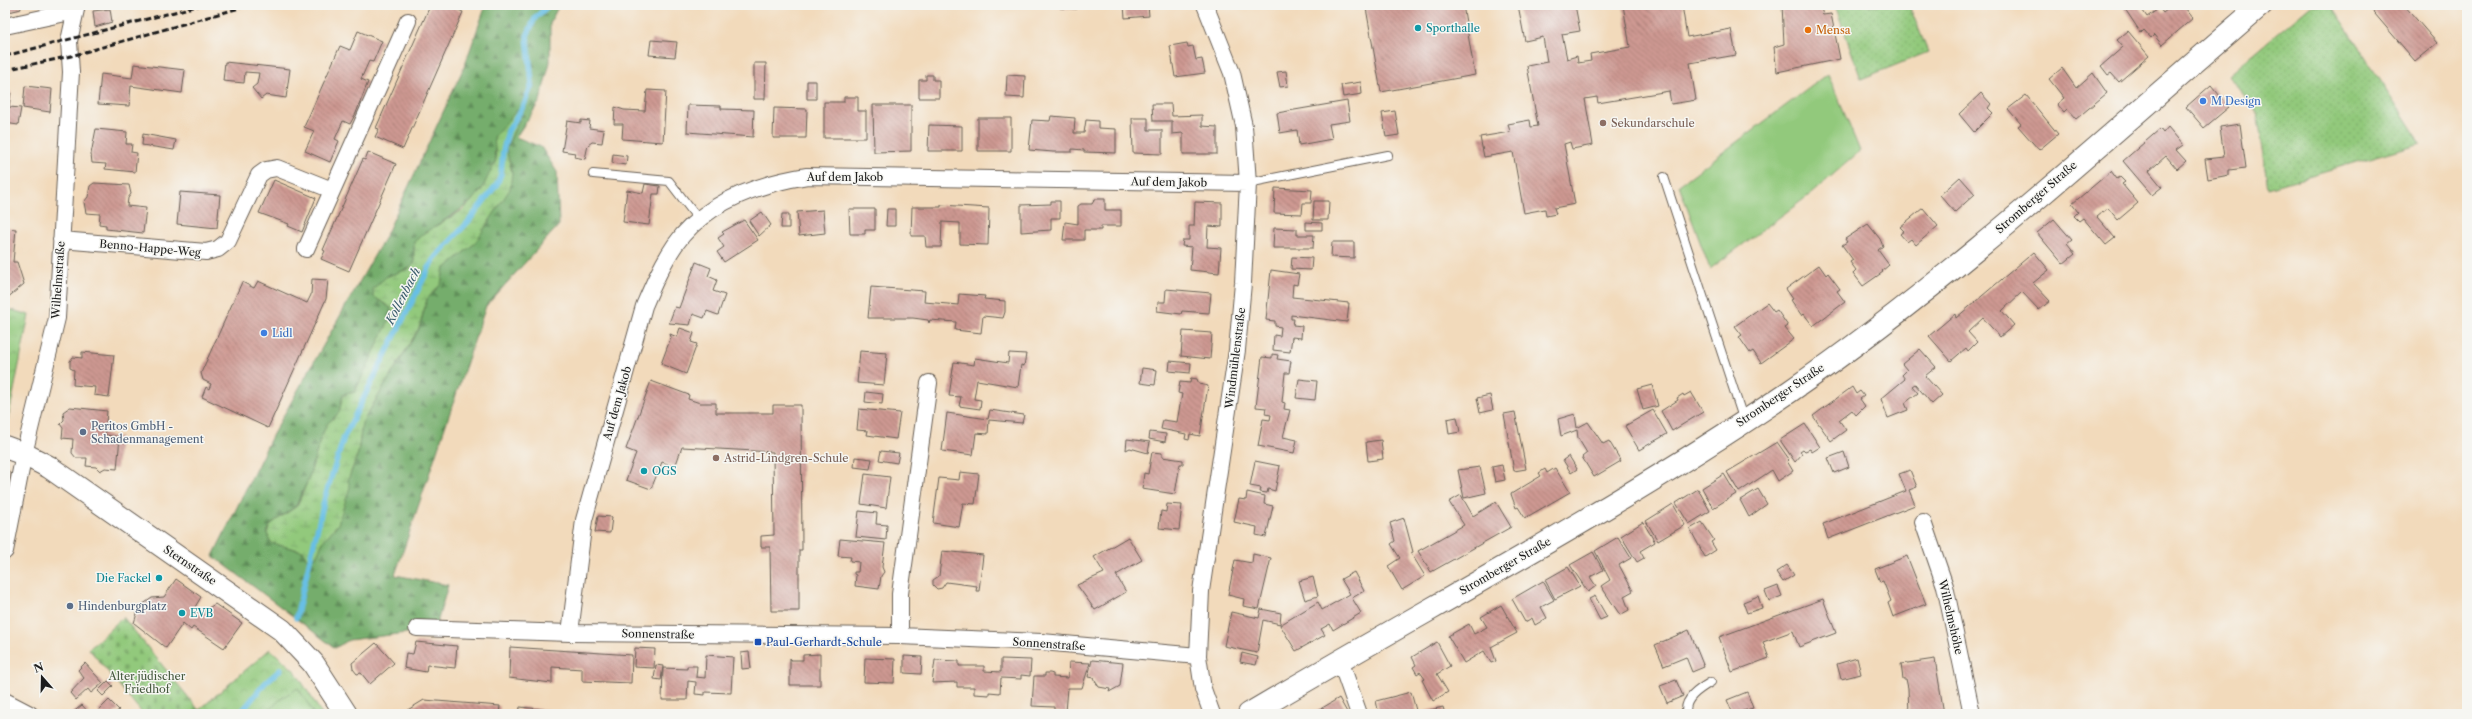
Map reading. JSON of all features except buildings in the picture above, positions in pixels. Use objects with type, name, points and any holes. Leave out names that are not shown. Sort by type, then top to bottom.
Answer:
[{"type":"main road","name":"Stromberger Straße","points":[[1249,714],[1613,502],[1744,421],[1789,391],[1846,350],[1978,247],[2261,5]]},
{"type":"main road","name":"Sternstraße","points":[[15,450],[49,467],[282,630],[313,663],[346,714]]},
{"type":"street","name":"Windmühlenstraße","points":[[1205,5],[1232,73],[1244,126],[1248,183],[1244,283],[1237,350],[1201,591],[1198,656],[1203,689],[1212,714]]},
{"type":"street","points":[[5,26],[76,8]]},
{"type":"street","name":"Wilhelmstraße","points":[[5,551],[15,450],[57,318],[71,72],[69,41],[76,8]]},
{"type":"street","points":[[306,249],[408,21]]},
{"type":"street","name":"Benno-Happe-Weg","points":[[61,240],[206,252],[218,249],[228,241],[259,175],[266,170],[277,168],[332,190]]},
{"type":"street","name":"Auf dem Jakob","points":[[570,633],[584,520],[644,306],[657,277],[675,245],[699,220],[724,202],[748,190],[807,176],[1248,183]]},
{"type":"street","points":[[900,636],[900,594],[929,383]]},
{"type":"street","name":"Wilhelmshöhe","points":[[1923,522],[1945,586],[1972,714]]},
{"type":"street","name":"Sonnenstraße","points":[[417,628],[570,633],[900,636],[1042,642],[1198,656]]},
{"type":"street","points":[[1340,660],[1360,714]]},
{"type":"street","points":[[5,701],[30,714]]},
{"type":"lane","points":[[1248,183],[1388,155]]},
{"type":"lane","points":[[593,174],[669,181],[699,220]]},
{"type":"lane","points":[[1664,177],[1744,421]]},
{"type":"lane","points":[[1687,714],[1686,711],[1689,701],[1696,691],[1711,682]]},
{"type":"green space","points":[[486,5],[559,5],[550,23],[550,62],[540,101],[516,137],[541,147],[557,172],[559,225],[486,306],[395,575],[448,585],[437,623],[407,633],[349,640],[335,648],[213,556],[273,434],[386,235],[464,67]],"holes":[[[519,119],[506,149],[512,173],[475,243],[444,269],[441,284],[427,299],[419,329],[362,423],[358,453],[348,480],[338,524],[324,540],[316,557],[303,551],[271,543],[267,533],[271,524],[296,506],[309,478],[320,440],[327,424],[339,413],[343,395],[355,392],[392,316],[391,308],[373,296],[386,277],[410,268],[414,264],[414,242],[462,209],[480,191],[496,160],[494,152]]]},
{"type":"green space","points":[[1835,5],[1909,5],[1928,52],[1861,79]]},
{"type":"green space","points":[[2311,5],[2331,5],[2421,143],[2268,188],[2256,112],[2228,75]]},
{"type":"green space","points":[[1828,74],[1860,151],[1812,193],[1710,269],[1679,185]]},
{"type":"green space","points":[[518,109],[519,119],[506,149],[512,173],[510,189],[475,243],[444,269],[441,284],[427,299],[419,328],[362,423],[358,453],[348,480],[350,487],[338,524],[324,540],[316,557],[307,559],[303,551],[271,543],[267,533],[271,524],[297,506],[309,478],[320,440],[327,424],[339,413],[343,395],[355,392],[391,316],[391,308],[373,296],[373,289],[386,277],[410,268],[414,264],[414,242],[424,233],[463,210],[481,191],[496,160],[494,137]]},
{"type":"green space","points":[[5,308],[29,315],[7,425],[5,424]]},
{"type":"green space","name":"Alter jüdischer Friedhof","points":[[123,617],[202,714],[143,714],[89,649]]},
{"type":"green space","points":[[270,649],[295,671],[322,714],[202,714],[199,710]]},
{"type":"green space","points":[[298,688],[313,712],[310,714],[274,714],[269,710],[283,697]]},
{"type":"waterway","name":"Kollenbach","points":[[296,618],[325,497],[344,437],[433,260],[468,222],[497,184],[501,174],[503,151],[508,131],[524,105],[532,84],[527,36],[535,18],[549,5]]},
{"type":"waterway","name":"Kollenbach","points":[[240,714],[265,683],[281,669]]},
{"type":"railway","points":[[5,56],[201,5]]},
{"type":"railway","points":[[5,70],[71,56],[250,5]]},
{"type":"place","name":"Sporthalle","points":[[1418,28]]},
{"type":"place","name":"Mensa","points":[[1808,30]]},
{"type":"place","name":"M Design","points":[[2203,101]]},
{"type":"place","name":"Sekundarschule","points":[[1603,123]]},
{"type":"place","name":"Lidl","points":[[264,333]]},
{"type":"place","name":"Peritos GmbH - Schadenmanagement","points":[[83,432]]},
{"type":"place","name":"Astrid-Lindgren-Schule","points":[[716,458]]},
{"type":"place","name":"OGS","points":[[644,471]]},
{"type":"place","name":"Die Fackel","points":[[159,578]]},
{"type":"place","name":"Hindenburgplatz","points":[[70,606]]},
{"type":"place","name":"EVB","points":[[182,613]]},
{"type":"place","name":"Paul-Gerhardt-Schule","points":[[758,642]]}]
